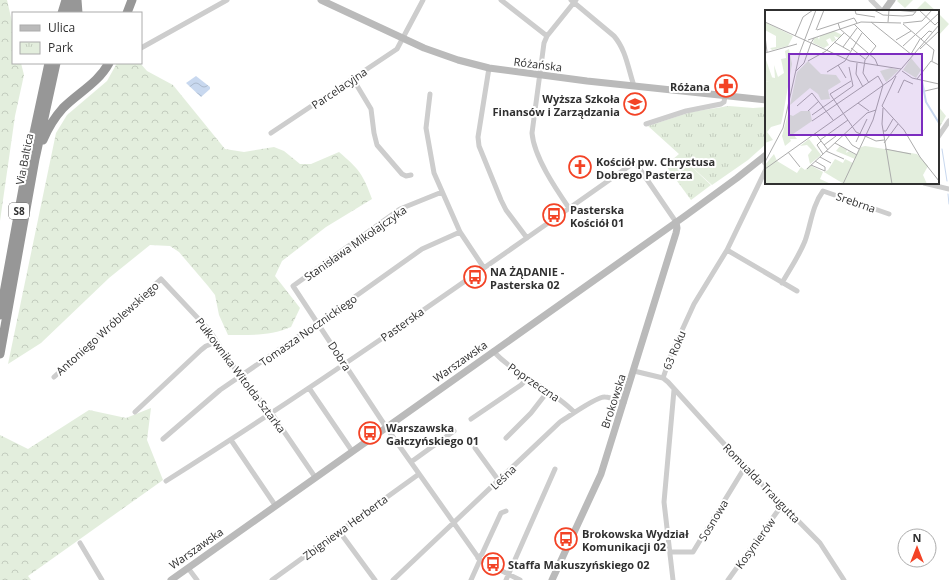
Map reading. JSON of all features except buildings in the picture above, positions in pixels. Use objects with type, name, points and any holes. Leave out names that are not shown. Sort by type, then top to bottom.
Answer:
[{"type":"highway","points":[[62,12],[66,0]]},
{"type":"highway","points":[[69,12],[73,0]]},
{"type":"highway","points":[[77,0],[78,12]]},
{"type":"highway","points":[[127,12],[132,0]]},
{"type":"highway","name":"Via Baltica","points":[[0,315],[28,162],[49,64]]},
{"type":"highway","name":"Via Baltica","points":[[0,354],[35,159],[56,64]]},
{"type":"highway","points":[[35,159],[53,120],[68,103],[102,75],[108,64]]},
{"type":"street","points":[[142,47],[227,0]]},
{"type":"street","name":"Różańska","points":[[320,0],[439,54],[489,68],[540,76],[765,100]]},
{"type":"street","name":"Parcelacyjna","points":[[271,133],[397,49],[404,39],[424,0]]},
{"type":"street","points":[[501,0],[547,36]]},
{"type":"street","points":[[871,0],[876,2],[882,10]]},
{"type":"street","points":[[884,10],[892,0]]},
{"type":"street","points":[[569,208],[550,180],[533,137],[544,44],[547,36],[574,1],[620,43],[626,57],[634,86]]},
{"type":"street","points":[[489,68],[478,137],[479,146],[504,205],[527,238]]},
{"type":"street","points":[[353,79],[371,109],[377,145],[402,174],[406,176],[411,175]]},
{"type":"street","points":[[430,94],[426,128],[433,168],[460,232],[484,268]]},
{"type":"street","points":[[646,124],[686,110],[721,104],[724,102],[725,96]]},
{"type":"street","points":[[939,136],[949,121]]},
{"type":"street","name":"Warszawska","points":[[171,580],[676,222],[764,157]]},
{"type":"street","name":"Pasterska","points":[[166,481],[272,414],[635,162],[672,214],[676,222]]},
{"type":"street","name":"63 Roku","points":[[674,390],[663,378],[672,352],[694,304],[727,250],[765,171]]},
{"type":"street","points":[[928,184],[949,189]]},
{"type":"street","name":"Srebrna","points":[[782,283],[800,251],[817,201],[824,191],[889,214]]},
{"type":"street","name":"Stanisława Mikołajczyka","points":[[292,286],[400,209],[442,192]]},
{"type":"street","name":"Brokowska","points":[[552,580],[601,474],[676,233],[676,222]]},
{"type":"street","name":"Tomasza Nocznickiego","points":[[163,439],[220,390],[422,249],[460,232]]},
{"type":"street","points":[[727,250],[796,291]]},
{"type":"street","name":"Pułkownika Witolda Sztarka","points":[[161,279],[210,330],[240,376],[272,414],[315,477]]},
{"type":"street","name":"Antoniego Wróblewskiego","points":[[54,377],[161,279]]},
{"type":"street","name":"Dobra","points":[[292,286],[386,427],[479,559]]},
{"type":"street","points":[[135,412],[201,350],[206,346],[217,342]]},
{"type":"street","name":"Poprzeczna","points":[[493,351],[501,360],[548,391],[574,412]]},
{"type":"street","points":[[634,371],[663,378]]},
{"type":"street","points":[[471,420],[528,378]]},
{"type":"street","points":[[309,388],[352,451]]},
{"type":"street","points":[[673,580],[664,502],[674,390]]},
{"type":"street","name":"Romualda Traugutta","points":[[674,390],[745,467],[820,543],[844,580]]},
{"type":"street","points":[[506,438],[531,413],[548,391]]},
{"type":"street","name":"Leśna","points":[[395,579],[560,422],[574,412],[600,398],[605,397],[624,403]]},
{"type":"street","points":[[411,462],[454,431]]},
{"type":"street","points":[[231,440],[276,505]]},
{"type":"street","points":[[475,448],[499,481]]},
{"type":"street","name":"Sosnowa","points":[[670,552],[693,552],[745,467]]},
{"type":"street","points":[[508,577],[555,469]]},
{"type":"street","name":"Zbigniewa Herberta","points":[[272,580],[419,474]]},
{"type":"street","name":"Kosynierów","points":[[728,580],[782,505]]},
{"type":"street","points":[[471,580],[479,559],[501,513],[506,511]]},
{"type":"street","points":[[339,531],[375,580]]},
{"type":"street","points":[[80,543],[102,580]]},
{"type":"street","points":[[479,559],[508,577],[520,580]]},
{"type":"street","points":[[188,568],[197,580]]},
{"type":"green space","points":[[0,0],[7,0],[12,22],[12,64],[21,64],[24,75],[15,116],[0,221]]},
{"type":"green space","points":[[913,0],[905,8],[897,1]]},
{"type":"green space","points":[[925,1],[935,10],[916,10]]},
{"type":"green space","points":[[939,14],[949,24],[939,35]]},
{"type":"green space","points":[[116,64],[141,64],[147,71],[173,85],[225,149],[244,152],[274,147],[284,151],[300,164],[311,164],[339,152],[360,172],[372,199],[326,227],[282,261],[275,276],[300,308],[291,327],[268,333],[228,335],[219,315],[215,295],[179,252],[170,246],[150,245],[109,278],[41,343],[8,364],[56,133],[67,115],[107,81]]},
{"type":"green space","points":[[729,106],[753,108],[765,107],[765,145],[748,160],[712,185],[683,159],[711,185],[691,200],[666,166],[679,154],[648,126],[691,112]]},
{"type":"green space","points":[[939,107],[946,116],[939,128]]},
{"type":"green space","points":[[151,408],[147,440],[163,480],[28,576],[31,580],[0,580],[0,435],[28,449],[89,410],[126,418]]},
{"type":"water","points":[[196,76],[210,87],[210,89],[201,97],[186,83]]},
{"type":"waterway","points":[[942,149],[947,181]]},
{"type":"waterway","points":[[948,194],[949,204]]},
{"type":"place","name":"Różana","points":[[726,86]]},
{"type":"place","name":"Wyższa Szkoła Finansów i Zarządzania","points":[[635,104]]},
{"type":"place","name":"Kościół pw. Chrystusa Dobrego Pasterza","points":[[580,167]]},
{"type":"place","name":"Pasterska Kościół 01","points":[[554,215]]},
{"type":"place","name":"NA ŻĄDANIE - Pasterska 02","points":[[475,277]]},
{"type":"place","name":"Warszawska Gałczyńskiego 01","points":[[370,433]]},
{"type":"place","name":"Brokowska Wydział Komunikacji 02","points":[[566,539]]},
{"type":"place","name":"Staffa Makuszyńskiego 02","points":[[493,564]]}]
